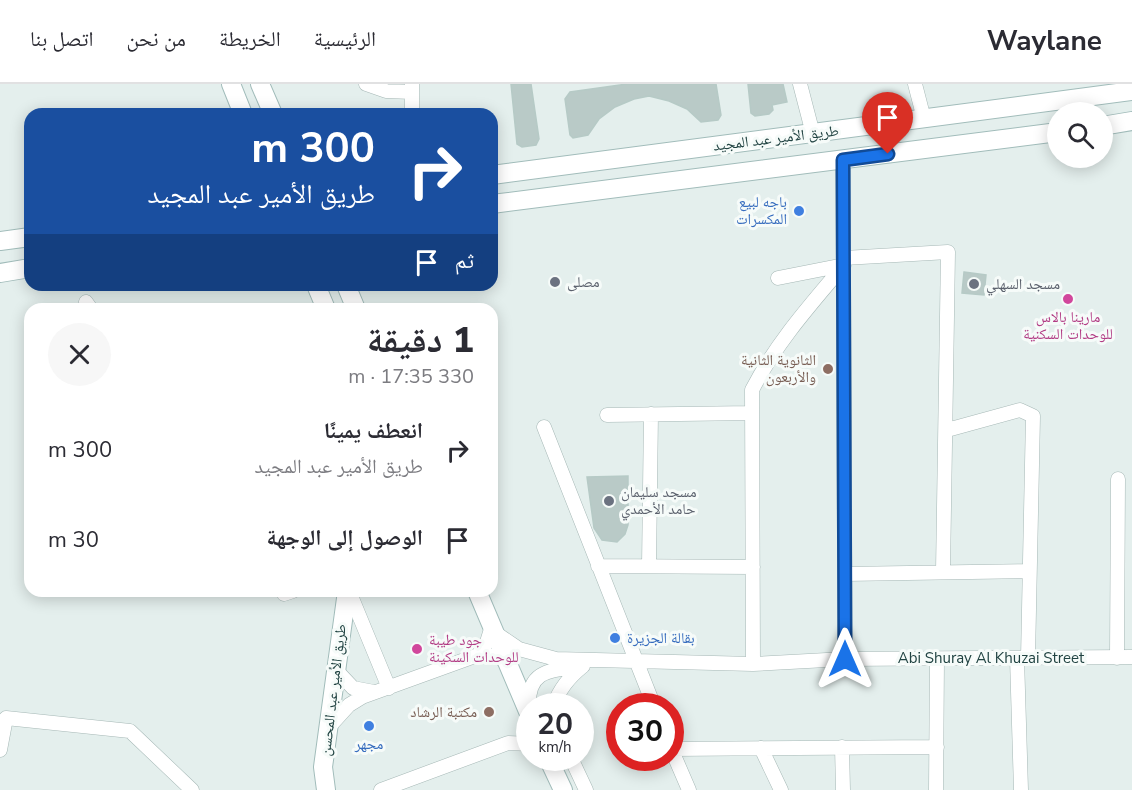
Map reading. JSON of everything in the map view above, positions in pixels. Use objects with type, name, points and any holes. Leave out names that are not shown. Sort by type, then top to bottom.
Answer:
[{"type":"main road","points":[[231,84],[241,108]]},
{"type":"main road","points":[[260,84],[270,108]]},
{"type":"main road","name":"طريق الأمير عبد المجيد","points":[[1087,102],[1132,91]]},
{"type":"main road","name":"طريق الأمير عبد المجيد","points":[[498,174],[924,119],[1047,108]]},
{"type":"main road","points":[[1113,124],[1132,121]]},
{"type":"main road","name":"طريق الأمير عبد المجيد","points":[[498,203],[1047,133]]},
{"type":"main road","points":[[0,241],[24,238]]},
{"type":"main road","points":[[0,273],[24,269]]},
{"type":"main road","name":"طريق الأمير عبد المحسن","points":[[326,790],[324,767],[347,597]]},
{"type":"main road","points":[[480,597],[520,693]]},
{"type":"main road","points":[[554,771],[563,790]]},
{"type":"street","points":[[366,84],[387,91],[412,88],[412,108]]},
{"type":"street","points":[[800,84],[813,134]]},
{"type":"street","points":[[915,84],[924,119]]},
{"type":"street","points":[[843,160],[845,659]]},
{"type":"street","points":[[777,278],[844,261],[948,252],[944,571]]},
{"type":"street","points":[[753,664],[752,390],[761,372],[797,320],[844,261]]},
{"type":"street","points":[[947,430],[1020,410],[1032,416],[1029,571],[1023,658],[1021,790]]},
{"type":"street","points":[[607,415],[752,413]]},
{"type":"street","points":[[650,566],[651,414]]},
{"type":"street","points":[[544,427],[649,693]]},
{"type":"street","points":[[1117,657],[1118,569],[1123,485]]},
{"type":"street","points":[[598,566],[753,567]]},
{"type":"street","points":[[1118,569],[1132,569]]},
{"type":"street","points":[[845,574],[1029,571]]},
{"type":"street","points":[[350,597],[382,690]]},
{"type":"street","points":[[478,655],[493,629],[519,649],[546,657],[635,661]]},
{"type":"street","points":[[329,727],[349,705],[382,690],[478,655],[495,656],[507,661]]},
{"type":"street","name":"Abi Shuray Al Khuzai Street","points":[[635,661],[753,664],[845,659],[1132,657]]},
{"type":"street","points":[[936,790],[937,659]]},
{"type":"street","points":[[528,693],[533,681],[544,672],[635,661]]},
{"type":"street","points":[[559,693],[570,677],[583,666]]},
{"type":"street","points":[[336,670],[353,688],[382,690]]},
{"type":"street","points":[[0,750],[6,718],[130,731],[192,790]]},
{"type":"street","points":[[381,790],[508,743],[516,743]]},
{"type":"street","points":[[684,747],[937,747]]},
{"type":"street","points":[[842,747],[843,790]]},
{"type":"street","points":[[761,748],[781,790]]},
{"type":"street","points":[[577,771],[586,790]]},
{"type":"street","points":[[681,771],[689,790]]},
{"type":"building","points":[[511,84],[531,84],[539,139],[536,145],[522,147],[517,144]]},
{"type":"building","points":[[627,84],[716,84],[721,115],[718,120],[701,122],[687,109],[649,96],[615,107],[599,119],[588,135],[573,138],[570,135],[565,99],[570,92]]},
{"type":"building","points":[[748,84],[783,84],[787,102],[772,105],[773,110],[769,114],[755,116],[751,113]]},
{"type":"building","name":"مسجد السهلي","points":[[964,272],[986,275],[984,295],[962,293]]},
{"type":"building","name":"مسجد سليمان حامد الأحمدي","points":[[628,476],[628,525],[625,534],[617,542],[602,540],[594,528],[587,477]]},
{"type":"place","name":"باجه لبيع المكسرات","points":[[799,211]]},
{"type":"place","name":"مصلى","points":[[555,282]]},
{"type":"place","name":"مسجد السهلي","points":[[974,284]]},
{"type":"place","name":"مارينا بالاس للوحدات السكنية","points":[[1068,299]]},
{"type":"place","name":"الثانوية الثانية والأربعون","points":[[828,369]]},
{"type":"place","name":"مسجد سليمان حامد الأحمدي","points":[[609,501]]},
{"type":"place","name":"بقالة الجزيرة","points":[[615,638]]},
{"type":"place","name":"جود طيبة للوحدات السكينة","points":[[417,649]]},
{"type":"place","name":"مكتبة الرشاد","points":[[489,712]]},
{"type":"place","name":"مجهر","points":[[369,726]]},
{"type":"route","points":[[845,659],[843,160],[888,154]]}]
